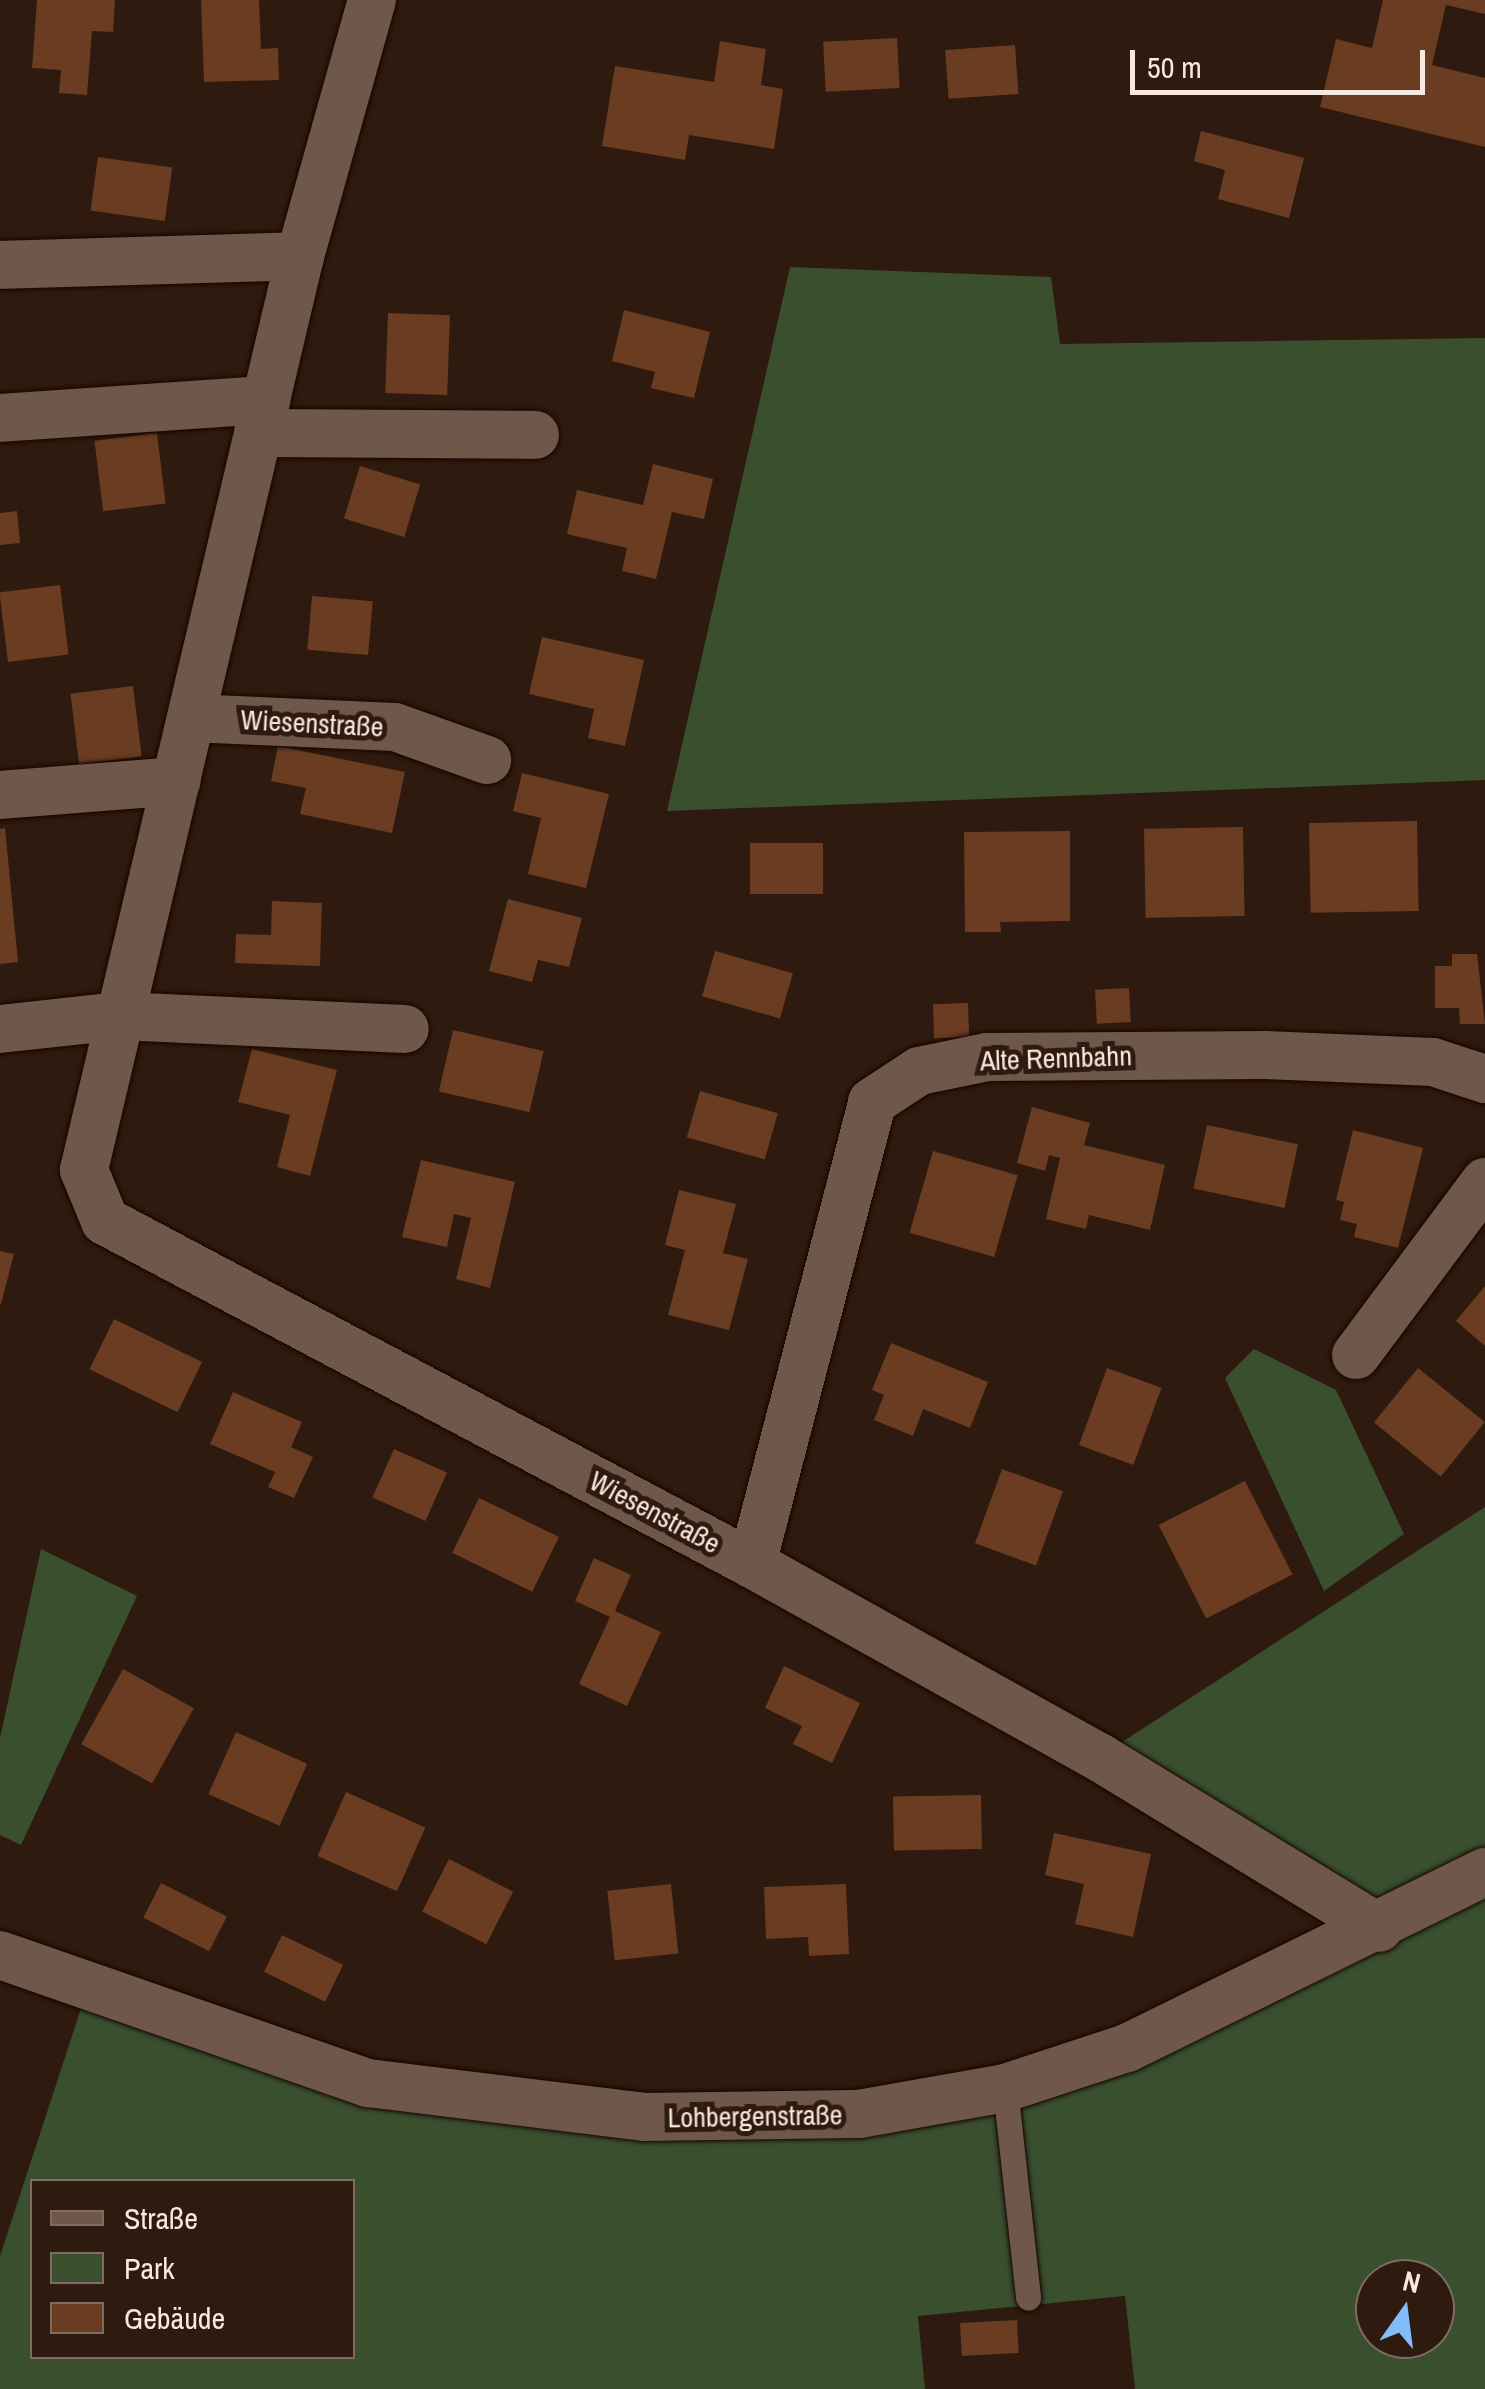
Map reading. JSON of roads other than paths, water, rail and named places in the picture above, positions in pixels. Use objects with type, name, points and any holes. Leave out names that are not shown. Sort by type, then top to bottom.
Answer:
[{"type":"street","name":"Wiesenstraße","points":[[372,0],[300,256],[84,1170],[106,1222],[752,1564],[1099,1757],[1379,1928]]},
{"type":"street","points":[[0,264],[300,256]]},
{"type":"street","points":[[0,418],[262,417],[534,435]]},
{"type":"street","name":"Wiesenstraße","points":[[191,718],[395,726],[487,760]]},
{"type":"street","points":[[0,795],[176,781]]},
{"type":"street","points":[[0,1029],[120,1016],[405,1029]]},
{"type":"street","name":"Alte Rennbahn","points":[[752,1564],[872,1102],[919,1071],[987,1057],[1265,1055],[1433,1062],[1485,1079]]},
{"type":"street","points":[[1356,1355],[1485,1182]]},
{"type":"street","name":"Lohbergenstraße","points":[[0,1954],[368,2083],[644,2117],[858,2114],[1005,2088],[1128,2048],[1379,1928],[1485,1872]]},
{"type":"lane","points":[[1005,2088],[1028,2298]]}]
